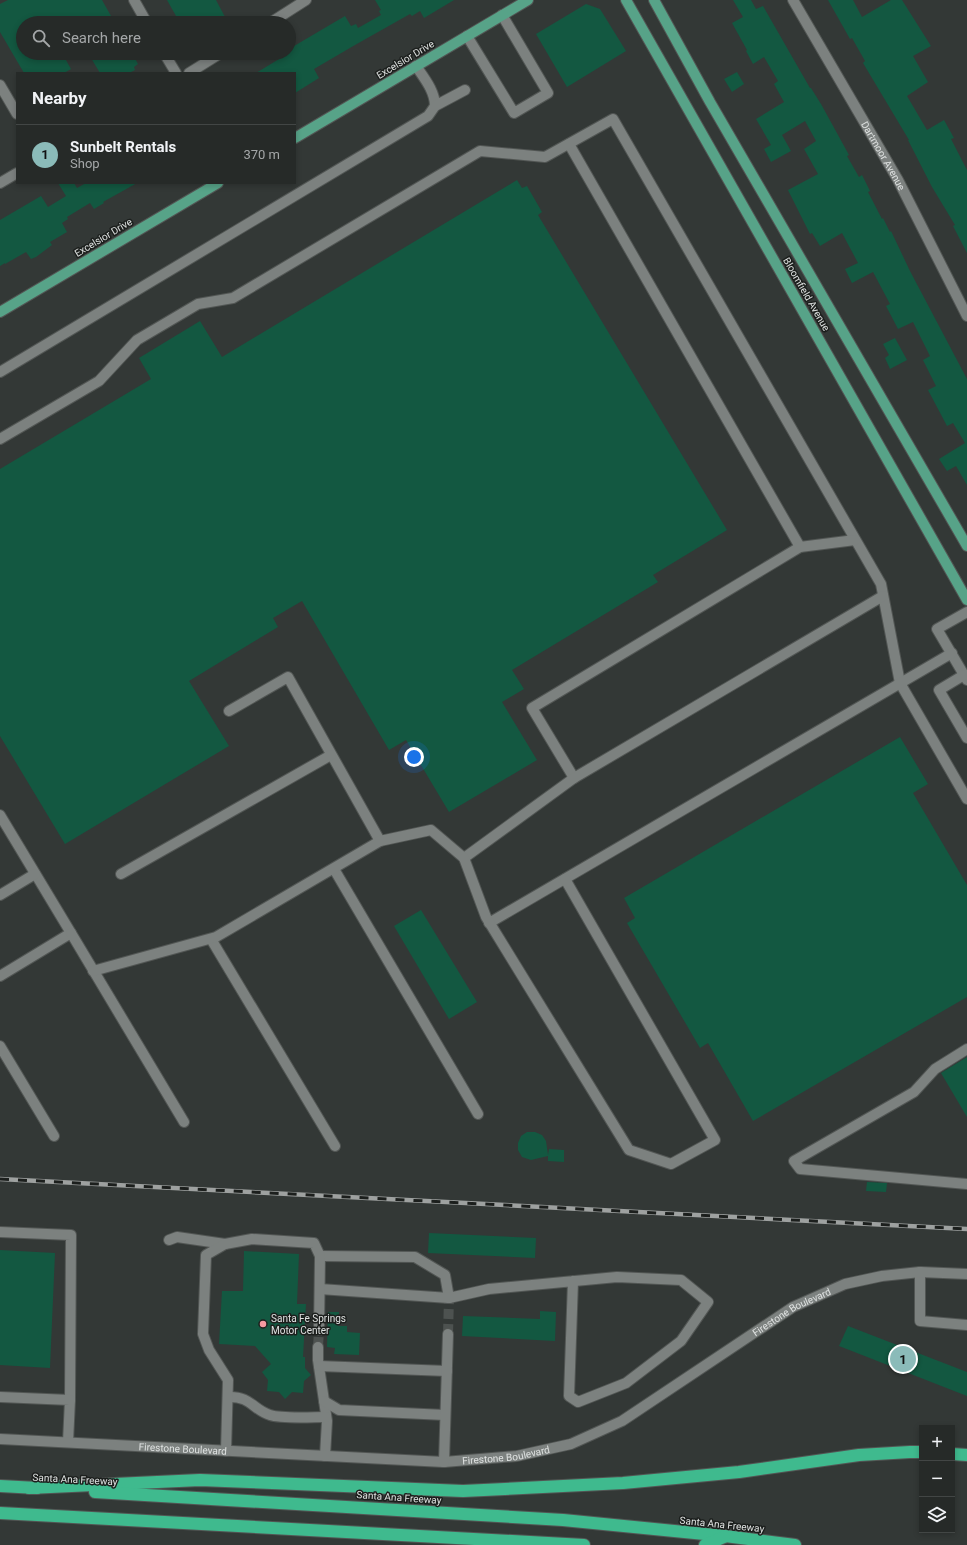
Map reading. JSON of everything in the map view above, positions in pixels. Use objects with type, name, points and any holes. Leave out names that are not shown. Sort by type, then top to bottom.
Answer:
[{"type":"highway","points":[[29,1488],[200,1480],[463,1491],[623,1483],[739,1472],[859,1455],[919,1452]]},
{"type":"highway","points":[[955,1454],[967,1455]]},
{"type":"highway","name":"Santa Ana Freeway","points":[[0,1486],[373,1507],[563,1520],[725,1536],[795,1545]]},
{"type":"highway","points":[[0,1513],[584,1545]]},
{"type":"highway","points":[[706,1545],[725,1536]]},
{"type":"main road","name":"Excelsior Drive","points":[[296,137],[528,0]]},
{"type":"main road","name":"Bloomfield Avenue","points":[[626,0],[967,600]]},
{"type":"main road","name":"Bloomfield Avenue","points":[[654,0],[714,109],[967,546]]},
{"type":"main road","name":"Excelsior Drive","points":[[0,312],[216,184]]},
{"type":"street","points":[[134,0],[143,16]]},
{"type":"street","points":[[281,16],[306,0]]},
{"type":"street","name":"Dartmoor Avenue","points":[[793,0],[898,180],[967,316]]},
{"type":"street","points":[[467,36],[514,113],[548,93],[502,15]]},
{"type":"street","points":[[168,60],[175,72]]},
{"type":"street","points":[[191,72],[210,60]]},
{"type":"street","points":[[416,66],[432,92],[435,99],[435,106]]},
{"type":"street","points":[[0,85],[16,112]]},
{"type":"street","points":[[0,372],[428,116],[435,106],[465,90]]},
{"type":"street","points":[[0,439],[99,381],[137,340],[198,304],[234,298],[480,151],[545,157],[613,119],[881,584],[900,683],[967,799]]},
{"type":"street","points":[[568,144],[800,547]]},
{"type":"street","points":[[0,183],[16,174]]},
{"type":"street","points":[[574,778],[532,708],[800,547],[855,540]]},
{"type":"street","points":[[464,858],[574,778],[883,596]]},
{"type":"street","points":[[967,612],[937,629],[966,677],[939,690],[967,738]]},
{"type":"street","points":[[489,923],[952,653]]},
{"type":"street","points":[[228,711],[288,677],[380,841]]},
{"type":"street","points":[[120,874],[332,755]]},
{"type":"street","points":[[0,815],[184,1122]]},
{"type":"street","points":[[93,970],[212,939],[380,841],[431,830],[464,858],[486,918],[629,1150],[671,1164],[715,1140],[565,879]]},
{"type":"street","points":[[334,869],[478,1114]]},
{"type":"street","points":[[0,895],[35,874]]},
{"type":"street","points":[[0,976],[71,933]]},
{"type":"street","points":[[212,939],[335,1146]]},
{"type":"street","points":[[0,1046],[54,1136]]},
{"type":"street","points":[[967,1049],[935,1069],[914,1092],[794,1161],[800,1169],[967,1184]]},
{"type":"street","points":[[0,1232],[71,1236],[70,1400],[68,1442]]},
{"type":"street","points":[[169,1240],[176,1237],[225,1244],[252,1239],[314,1243],[320,1256],[319,1330]]},
{"type":"street","points":[[225,1244],[206,1255],[203,1334],[209,1350],[228,1380],[226,1451]]},
{"type":"street","points":[[320,1256],[415,1257],[445,1275],[449,1298]]},
{"type":"street","points":[[920,1272],[920,1321],[967,1325]]},
{"type":"street","name":"Firestone Boulevard","points":[[0,1439],[444,1462],[517,1456],[572,1444],[622,1421],[793,1307],[845,1284],[882,1276],[920,1272],[967,1274]]},
{"type":"street","points":[[320,1289],[449,1298],[489,1290],[573,1281],[617,1277],[681,1280],[708,1302],[681,1341],[626,1383],[578,1402],[568,1396],[573,1281]]},
{"type":"street","points":[[444,1462],[448,1334]]},
{"type":"street","points":[[318,1347],[318,1360],[326,1417],[325,1456]]},
{"type":"street","points":[[319,1366],[447,1371]]},
{"type":"street","points":[[0,1397],[70,1400]]},
{"type":"street","points":[[228,1397],[245,1399],[270,1415],[326,1417]]},
{"type":"street","points":[[324,1401],[339,1410],[445,1415]]},
{"type":"building","points":[[8,0],[102,0],[111,16],[16,16],[16,59],[0,32],[0,4]]},
{"type":"building","points":[[167,0],[216,0],[224,16],[176,16]]},
{"type":"building","points":[[375,0],[454,0],[424,18],[420,11],[412,16],[410,14],[355,45],[314,69],[319,78],[296,92],[296,72],[258,72],[277,60],[296,60],[296,45],[345,16],[351,26],[356,24],[358,28],[381,15],[379,11],[381,10]]},
{"type":"building","points":[[733,0],[751,0],[756,9],[763,6],[810,88],[821,104],[849,155],[847,156],[859,177],[862,175],[870,191],[868,192],[882,219],[883,218],[890,232],[891,231],[910,271],[967,379],[967,485],[956,466],[947,471],[939,459],[965,443],[953,423],[947,426],[928,390],[936,386],[923,360],[930,356],[913,322],[898,329],[886,306],[890,304],[873,272],[852,283],[845,269],[858,263],[842,233],[820,246],[812,233],[810,234],[788,190],[818,174],[804,149],[816,141],[805,121],[782,135],[791,151],[771,162],[764,149],[771,145],[756,119],[784,102],[774,84],[778,81],[764,57],[753,64],[732,23],[743,17]]},
{"type":"building","points":[[828,0],[853,0],[862,17],[891,0],[902,0],[931,46],[913,56],[928,82],[907,96],[927,130],[944,120],[954,138],[951,139],[967,170],[967,253],[953,226],[955,225],[932,187],[909,140],[863,63],[865,61],[852,38],[850,39]]},
{"type":"building","points":[[586,4],[600,9],[626,51],[567,87],[536,34]]},
{"type":"building","points":[[16,60],[66,60],[71,69],[66,72],[23,72]]},
{"type":"building","points":[[92,60],[136,60],[138,64],[134,67],[135,70],[131,72],[99,72]]},
{"type":"building","points":[[737,72],[744,84],[732,92],[724,79]]},
{"type":"building","points":[[517,180],[522,188],[527,186],[542,212],[538,215],[727,530],[653,575],[658,582],[512,670],[524,689],[502,702],[537,760],[449,812],[406,740],[389,750],[302,601],[273,618],[278,627],[189,681],[229,746],[65,844],[0,736],[0,469],[151,379],[139,358],[200,321],[222,357]]},
{"type":"building","points":[[59,184],[75,184],[77,188],[84,184],[135,184],[103,202],[104,203],[94,209],[90,203],[67,217],[68,219],[62,223],[67,232],[50,242],[52,245],[36,257],[31,259],[26,252],[0,266],[0,220],[41,196],[48,207],[66,196]]},
{"type":"building","points":[[895,338],[907,360],[890,369],[885,358],[889,355],[883,344]]},
{"type":"building","points":[[900,737],[928,784],[913,793],[967,885],[967,997],[753,1121],[708,1043],[700,1048],[627,923],[635,918],[624,898]]},
{"type":"building","points":[[421,910],[477,1002],[449,1019],[394,926]]},
{"type":"building","points":[[967,1057],[967,1117],[941,1073]]},
{"type":"building","points":[[527,1132],[535,1132],[542,1135],[546,1141],[548,1155],[549,1149],[564,1150],[564,1162],[548,1161],[548,1156],[531,1160],[522,1157],[518,1150],[518,1143],[521,1136]]},
{"type":"building","points":[[867,1182],[887,1183],[886,1192],[866,1191]]},
{"type":"building","points":[[429,1233],[536,1238],[535,1258],[428,1253]]},
{"type":"building","points":[[0,1250],[55,1253],[50,1368],[0,1365]]},
{"type":"building","name":"Santa Fe Springs Motor Center","points":[[244,1251],[299,1254],[297,1304],[306,1304],[303,1357],[305,1357],[305,1368],[311,1375],[304,1381],[303,1393],[292,1392],[285,1399],[279,1392],[267,1391],[268,1380],[262,1372],[271,1364],[255,1346],[219,1344],[222,1291],[243,1291]]},
{"type":"building","points":[[540,1311],[556,1312],[555,1341],[462,1336],[463,1316],[540,1319]]},
{"type":"building","points":[[328,1312],[339,1312],[338,1326],[347,1326],[347,1332],[360,1333],[359,1355],[334,1354],[335,1348],[327,1347]]},
{"type":"building","points":[[848,1326],[967,1372],[967,1396],[839,1346]]},
{"type":"tunnel","points":[[448,1334],[449,1298]]},
{"type":"tunnel","points":[[318,1347],[319,1330]]},
{"type":"railway","points":[[0,1179],[967,1229]]},
{"type":"place","name":"Santa Fe Springs Motor Center","points":[[263,1324]]},
{"type":"place","name":"Sunbelt Rentals","points":[[903,1359]]}]
